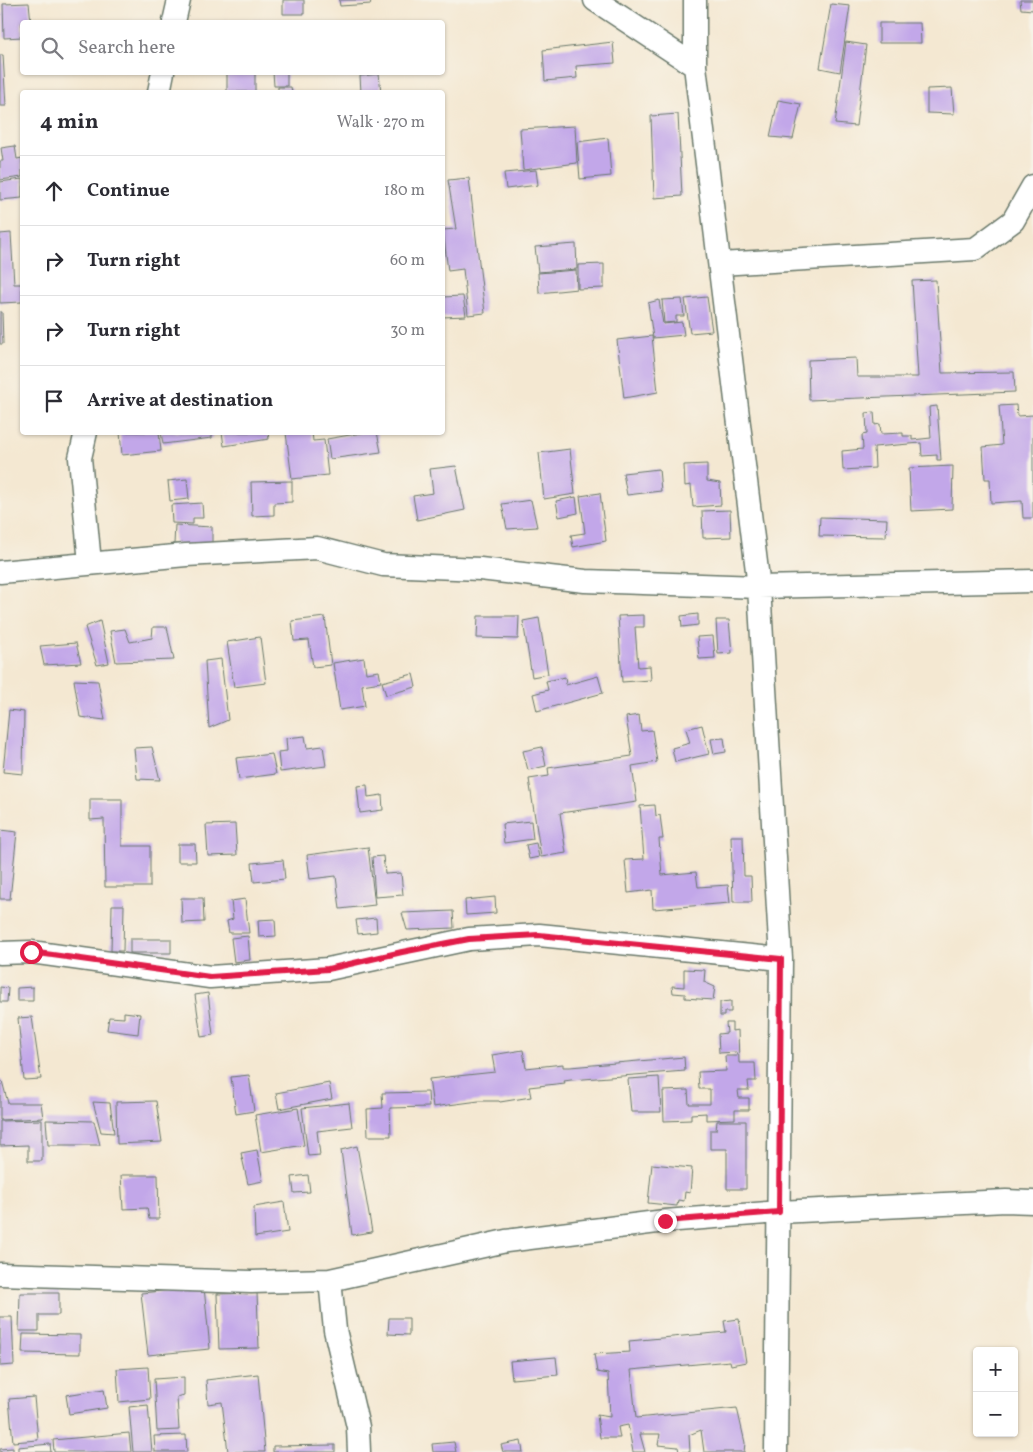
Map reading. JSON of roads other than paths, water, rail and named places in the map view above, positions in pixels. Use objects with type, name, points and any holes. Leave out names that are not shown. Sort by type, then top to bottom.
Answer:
[{"type":"street","points":[[174,20],[179,0]]},
{"type":"street","points":[[596,0],[695,66]]},
{"type":"street","points":[[695,0],[695,66],[759,587],[781,959],[776,1452]]},
{"type":"street","points":[[159,90],[162,75]]},
{"type":"street","points":[[720,264],[975,249],[1013,221],[1033,186]]},
{"type":"street","points":[[85,435],[80,458],[90,563]]},
{"type":"street","points":[[0,572],[90,563],[317,548],[383,565],[480,570],[584,581],[759,587],[1033,581]]},
{"type":"street","points":[[0,953],[31,952],[210,977],[328,969],[469,939],[539,935],[781,959]]},
{"type":"street","points":[[0,1274],[251,1282],[330,1280],[506,1241],[665,1221],[779,1212],[1033,1202]]},
{"type":"street","points":[[330,1280],[335,1330],[358,1427],[359,1452]]}]
